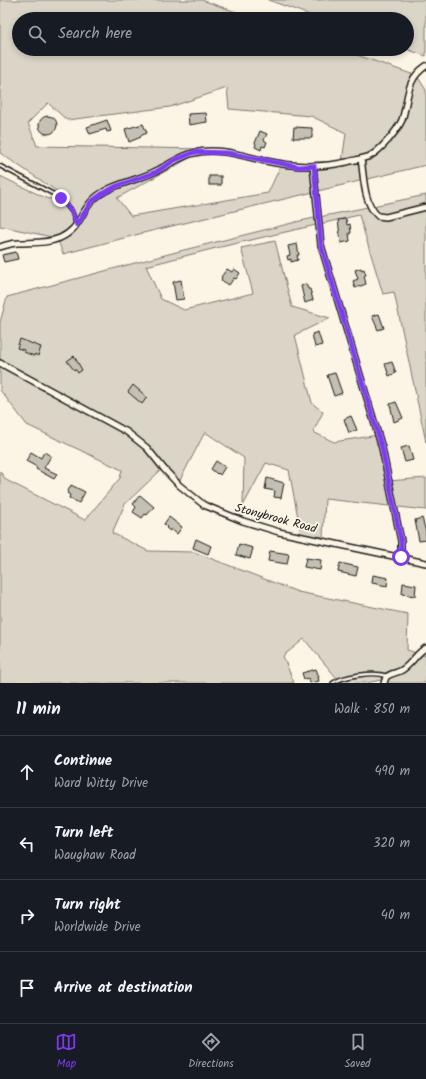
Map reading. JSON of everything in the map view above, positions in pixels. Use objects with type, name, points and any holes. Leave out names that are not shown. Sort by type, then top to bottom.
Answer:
[{"type":"street","points":[[0,247],[16,243],[37,243],[60,238],[77,225],[91,202],[102,194],[117,186],[156,172],[175,160],[195,152],[228,153],[299,167],[328,166],[370,156],[380,149],[396,131],[401,120],[409,87],[416,75],[426,66]]},
{"type":"street","points":[[361,159],[364,186],[373,210],[378,216],[386,217],[426,207]]},
{"type":"street","points":[[314,166],[321,245],[382,448],[401,541],[401,557]]},
{"type":"street","name":"Stonybrook Road","points":[[0,363],[132,435],[147,448],[179,485],[204,505],[244,521],[279,532],[426,563]]},
{"type":"street","points":[[384,683],[386,676],[401,671],[413,662],[420,651],[426,648]]},
{"type":"lane","points":[[0,166],[61,198],[72,212],[77,225]]},
{"type":"lane","points":[[333,683],[342,678],[351,676],[382,674],[386,676]]},
{"type":"shaded area","points":[[0,0],[202,0],[236,12],[12,12],[12,56],[360,56],[417,76],[426,90],[426,165],[143,233],[63,254],[57,238],[0,226],[0,176],[48,199],[64,196],[0,153]],"holes":[[[227,88],[229,109],[311,116],[346,133],[342,162],[281,165],[268,193],[131,216],[117,198],[206,149],[37,146],[28,123],[48,103],[67,120],[170,107]]]},
{"type":"shaded area","points":[[268,0],[426,0],[426,56],[414,52],[414,12],[301,12]]},
{"type":"shaded area","points":[[426,195],[426,442],[394,292],[383,294],[359,215],[146,266],[161,299],[184,310],[253,293],[241,248],[275,241],[292,307],[330,318],[295,335],[312,403],[323,412],[313,432],[334,442],[378,435],[388,481],[426,478],[426,510],[325,499],[323,537],[301,534],[289,470],[266,463],[243,506],[244,458],[205,432],[178,484],[163,468],[125,504],[112,533],[148,551],[194,552],[298,592],[408,614],[407,650],[426,656],[426,683],[386,683],[385,679],[367,683],[341,683],[304,639],[283,656],[294,683],[0,683],[0,471],[6,480],[85,520],[120,478],[122,470],[27,425],[0,390],[0,322],[7,297],[300,221]]},
{"type":"building","points":[[206,113],[207,122],[189,125],[188,114]]},
{"type":"building","points":[[48,116],[54,119],[57,125],[54,131],[48,134],[42,131],[39,125],[42,119]]},
{"type":"building","points":[[107,120],[111,131],[107,132],[106,129],[90,134],[87,127]]},
{"type":"building","points":[[143,124],[147,133],[129,142],[125,129]]},
{"type":"building","points":[[294,127],[312,128],[312,138],[293,138]]},
{"type":"building","points":[[260,131],[267,134],[264,140],[267,142],[265,147],[262,146],[261,150],[255,147]]},
{"type":"building","points":[[209,176],[221,176],[221,185],[209,185]]},
{"type":"building","points":[[346,219],[347,225],[350,224],[350,241],[341,243],[338,220]]},
{"type":"building","points":[[297,244],[299,255],[297,255],[298,260],[291,262],[291,259],[288,260],[287,256],[290,255],[288,246]]},
{"type":"building","points":[[16,252],[18,259],[4,262],[2,255]]},
{"type":"building","points":[[361,268],[362,270],[364,269],[366,275],[364,276],[366,284],[355,288],[353,281],[358,279],[355,270]]},
{"type":"building","points":[[227,269],[232,272],[234,269],[240,273],[229,285],[221,280],[221,277]]},
{"type":"building","points":[[181,280],[184,299],[176,300],[173,282]]},
{"type":"building","points":[[306,284],[308,289],[310,289],[313,300],[305,303],[301,286]]},
{"type":"building","points":[[379,314],[384,328],[378,330],[372,316]]},
{"type":"building","points":[[318,332],[322,345],[315,347],[312,334]]},
{"type":"building","points":[[20,339],[41,347],[38,356],[35,354],[34,356],[17,348]]},
{"type":"building","points":[[74,356],[82,370],[78,373],[67,361]]},
{"type":"building","points":[[392,362],[396,373],[389,376],[385,364]]},
{"type":"building","points":[[335,373],[342,393],[334,396],[327,375]]},
{"type":"building","points":[[133,385],[147,397],[142,404],[128,392]]},
{"type":"building","points":[[396,402],[403,418],[394,422],[390,404]]},
{"type":"building","points":[[351,416],[357,430],[349,433],[344,419]]},
{"type":"building","points":[[409,446],[413,460],[405,462],[401,448]]},
{"type":"building","points":[[31,452],[41,458],[44,452],[51,456],[44,468],[57,474],[54,479],[36,469],[37,467],[26,461]]},
{"type":"building","points":[[216,461],[225,467],[220,475],[211,469]]},
{"type":"building","points":[[267,478],[284,483],[281,498],[274,497],[275,491],[265,489]]},
{"type":"building","points":[[71,485],[85,492],[79,503],[69,498],[70,495],[67,493]]},
{"type":"building","points":[[140,495],[154,507],[142,518],[133,512],[136,507],[133,504]]},
{"type":"building","points":[[169,517],[182,527],[177,534],[171,529],[170,531],[166,528],[167,527],[164,524]]},
{"type":"building","points":[[422,518],[426,532],[426,540],[419,541],[415,520]]},
{"type":"building","points":[[196,539],[211,546],[208,554],[193,548]]},
{"type":"building","points":[[239,544],[253,548],[250,559],[236,555]]},
{"type":"building","points":[[270,551],[289,554],[287,564],[268,561]]},
{"type":"building","points":[[306,558],[321,560],[320,570],[304,567]]},
{"type":"building","points":[[340,563],[358,567],[356,576],[338,572]]},
{"type":"building","points":[[373,575],[388,578],[387,586],[372,583]]},
{"type":"building","points":[[403,583],[416,585],[415,596],[402,594]]},
{"type":"building","points":[[316,669],[319,681],[310,683],[308,678],[304,679],[302,673]]},
{"type":"route","points":[[61,198],[72,212],[77,225],[91,202],[102,194],[117,186],[156,172],[175,160],[195,152],[240,154],[299,167],[314,166],[321,245],[386,463],[401,541],[401,557]]}]
